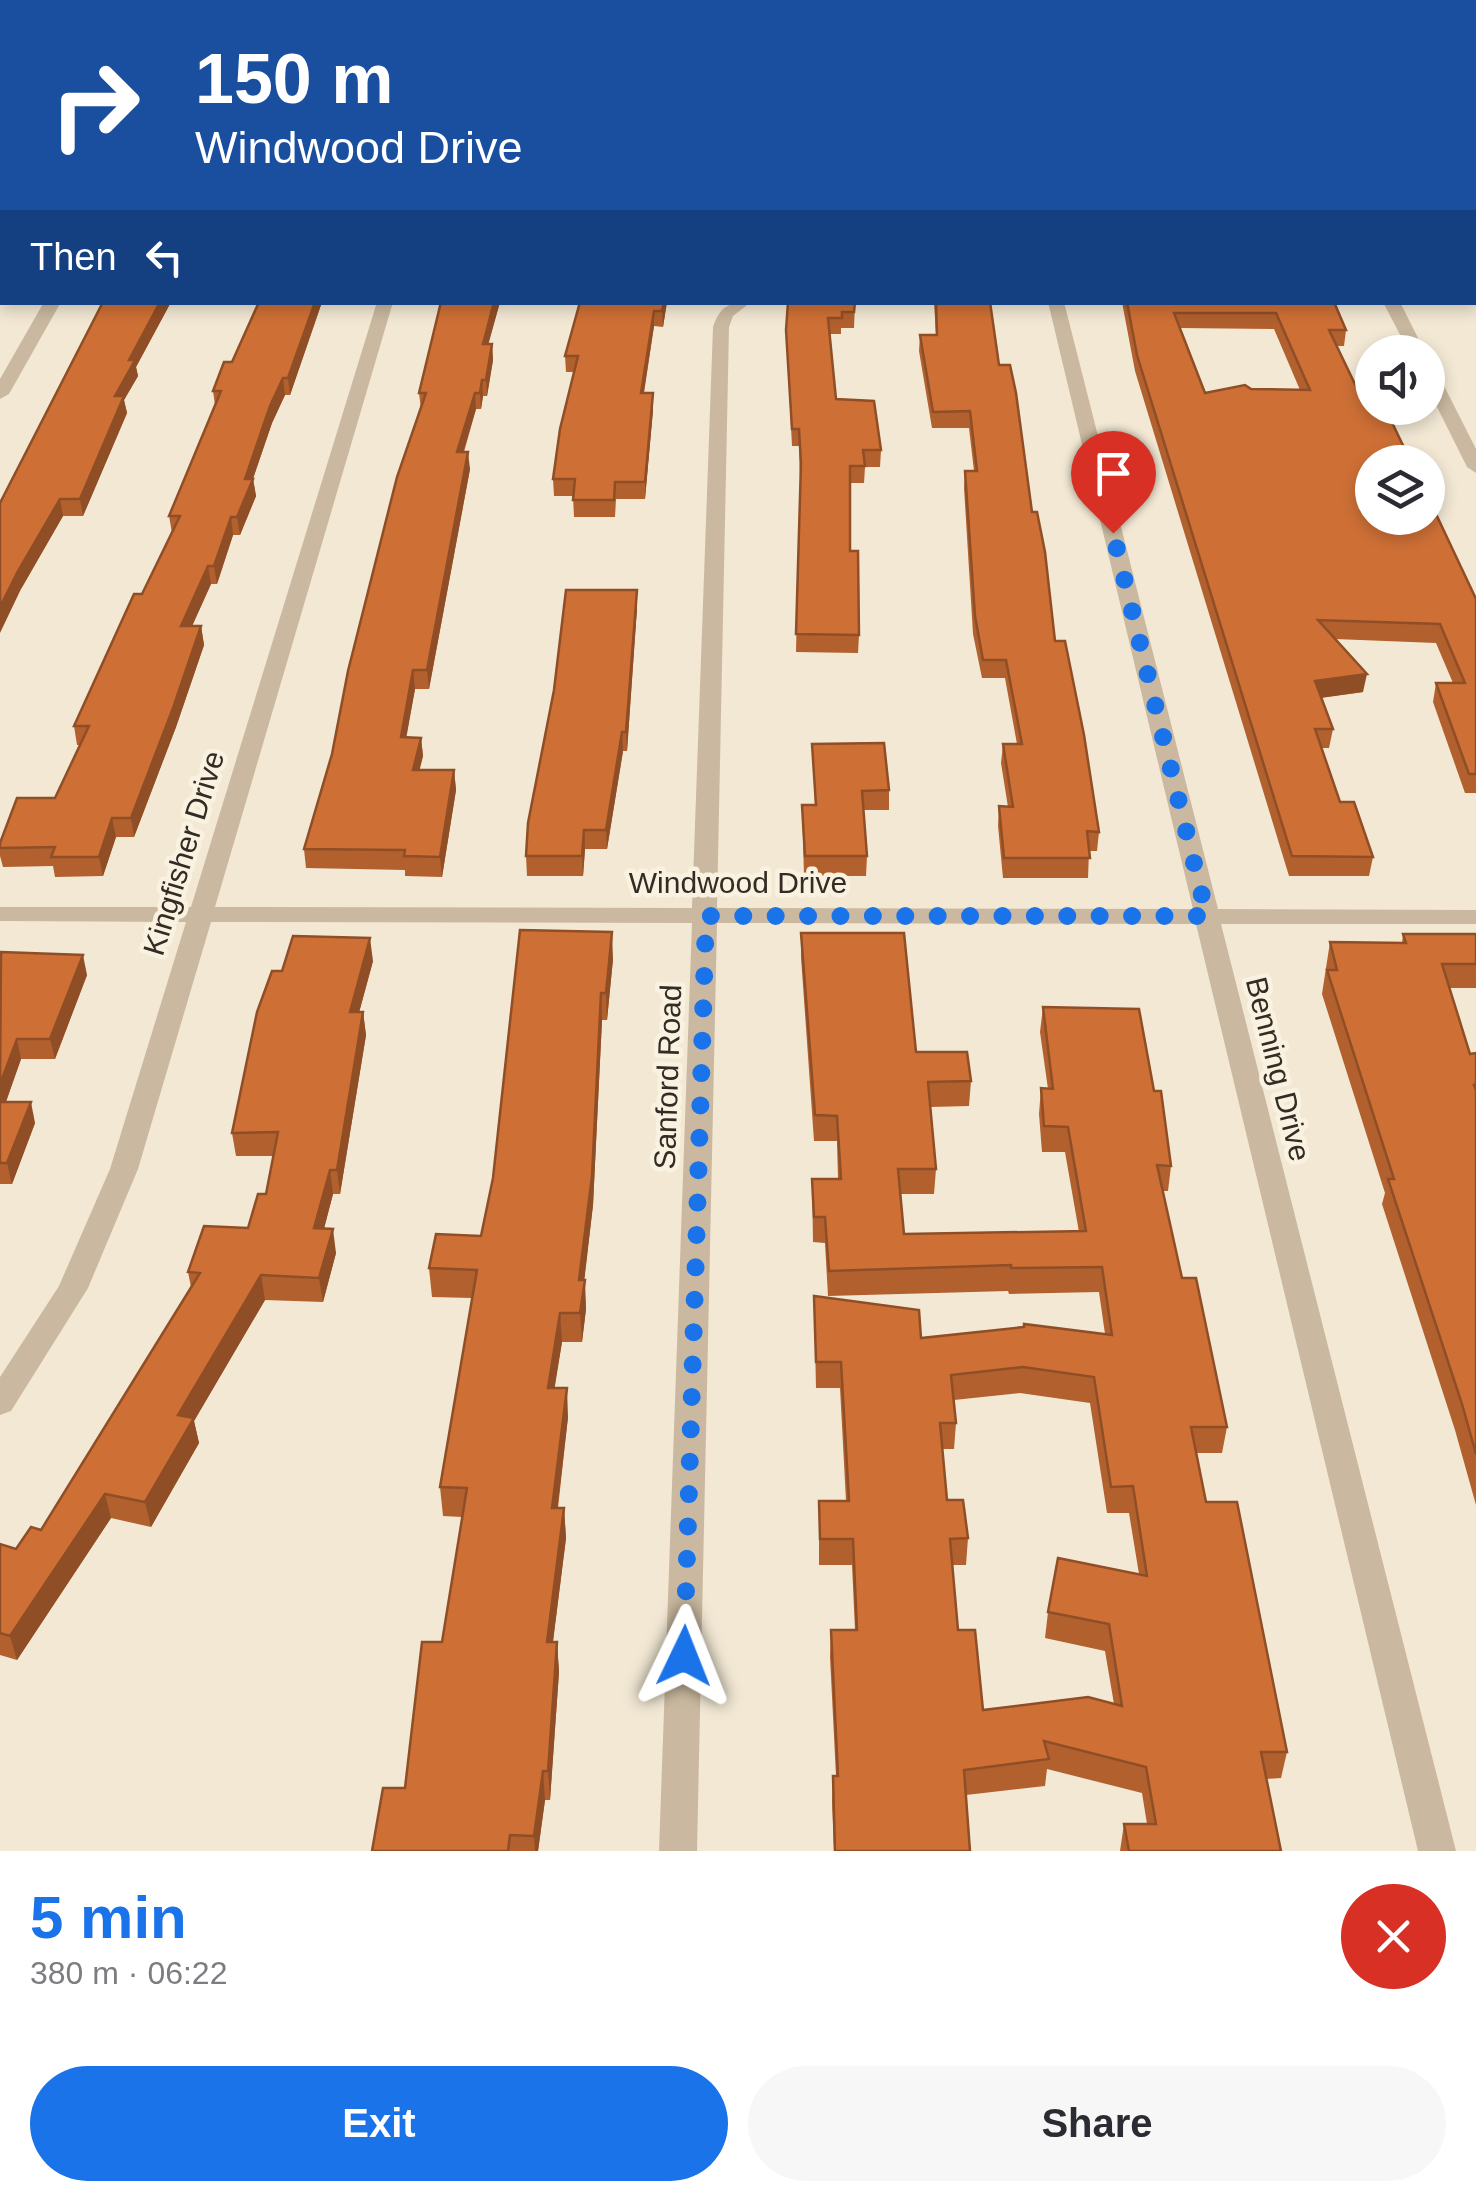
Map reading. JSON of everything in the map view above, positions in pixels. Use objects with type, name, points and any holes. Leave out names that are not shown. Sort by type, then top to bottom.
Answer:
[{"type":"street","points":[[0,394],[51,305]]},
{"type":"street","name":"Kingfisher Drive","points":[[0,1403],[73,1288],[124,1169],[384,305]]},
{"type":"street","name":"Benning Drive","points":[[1057,305],[1437,1851]]},
{"type":"street","points":[[1394,305],[1408,335]]},
{"type":"street","name":"Sanford Road","points":[[678,1851],[722,326],[726,313],[738,306]]},
{"type":"street","points":[[1445,405],[1476,466]]},
{"type":"street","name":"Windwood Drive","points":[[0,914],[1476,917]]},
{"type":"building","points":[[101,305],[158,305],[129,360],[135,360],[115,396],[124,396],[80,499],[60,499],[0,607],[0,503]]},
{"type":"building","points":[[258,305],[314,305],[288,378],[283,378],[270,406],[245,479],[253,479],[237,517],[231,517],[214,566],[208,566],[181,626],[201,626],[131,818],[112,818],[99,857],[51,857],[55,847],[0,848],[17,798],[55,798],[89,726],[74,726],[134,594],[142,594],[180,516],[169,516],[221,391],[213,391],[224,362],[232,362]]},
{"type":"building","points":[[440,305],[493,305],[483,344],[492,344],[486,380],[482,380],[480,393],[475,393],[457,452],[468,452],[427,670],[413,670],[401,737],[421,738],[413,770],[454,770],[440,857],[404,856],[405,850],[304,849],[332,754],[348,671],[397,477],[426,393],[419,393]]},
{"type":"building","points":[[579,305],[663,305],[662,311],[654,311],[641,393],[653,393],[645,482],[615,482],[614,500],[573,500],[575,479],[553,479],[560,429],[578,356],[565,356]]},
{"type":"building","points":[[788,305],[855,305],[854,312],[842,312],[842,318],[828,318],[836,399],[874,401],[881,450],[863,450],[865,466],[850,466],[850,551],[858,551],[859,635],[796,634],[801,463],[799,429],[792,429]]},
{"type":"building","points":[[936,305],[990,305],[999,365],[1010,365],[1032,512],[1037,512],[1045,552],[1055,641],[1065,641],[1084,735],[1099,832],[1087,831],[1090,858],[1004,858],[999,806],[1013,807],[1003,744],[1022,744],[1006,660],[983,660],[975,616],[965,471],[977,471],[970,411],[933,412],[920,335],[937,335]]},
{"type":"building","points":[[1128,305],[1335,305],[1346,330],[1329,330],[1355,384],[1355,425],[1393,425],[1403,445],[1355,445],[1355,535],[1445,533],[1476,599],[1476,774],[1469,774],[1436,683],[1465,683],[1440,624],[1318,620],[1367,674],[1315,681],[1333,729],[1315,729],[1340,802],[1354,802],[1373,857],[1292,856],[1137,355]],"holes":[[[1174,313],[1276,313],[1310,390],[1251,389],[1245,385],[1205,393]]]},
{"type":"building","points":[[566,590],[637,590],[626,732],[622,732],[606,830],[584,830],[582,856],[526,856],[528,823],[554,690]]},
{"type":"building","points":[[884,743],[889,790],[862,791],[867,856],[805,856],[802,805],[816,805],[812,744]]},
{"type":"building","points":[[520,930],[612,932],[606,993],[601,993],[592,1176],[579,1280],[585,1280],[580,1313],[560,1313],[548,1388],[567,1388],[552,1508],[564,1508],[547,1642],[557,1642],[548,1771],[543,1771],[534,1836],[510,1835],[508,1851],[372,1851],[383,1788],[405,1788],[422,1642],[442,1642],[467,1488],[440,1487],[477,1270],[429,1268],[436,1234],[481,1236],[493,1178]]},
{"type":"building","points":[[801,933],[904,933],[916,1052],[967,1052],[971,1081],[928,1082],[936,1169],[898,1169],[904,1234],[1086,1231],[1068,1127],[1044,1126],[1041,1088],[1053,1089],[1043,1007],[1139,1009],[1154,1091],[1161,1091],[1171,1166],[1157,1165],[1182,1278],[1196,1278],[1227,1427],[1191,1427],[1206,1502],[1237,1502],[1287,1752],[1261,1752],[1281,1851],[1129,1851],[1124,1824],[1156,1824],[1146,1767],[1044,1741],[1049,1759],[964,1770],[970,1851],[835,1851],[833,1776],[838,1776],[831,1630],[857,1630],[853,1539],[820,1539],[819,1501],[849,1501],[841,1362],[816,1362],[814,1296],[919,1310],[921,1338],[1024,1324],[1112,1335],[1102,1267],[1011,1265],[829,1271],[825,1217],[814,1217],[812,1179],[841,1179],[837,1116],[815,1115]],"holes":[[[1023,1367],[1094,1377],[1111,1487],[1133,1486],[1147,1576],[1058,1558],[1048,1612],[1109,1624],[1122,1706],[1088,1697],[983,1710],[975,1630],[958,1630],[950,1539],[968,1538],[963,1500],[947,1500],[940,1423],[956,1423],[951,1375]]]},
{"type":"building","points":[[1403,934],[1476,934],[1476,964],[1442,964],[1470,1054],[1476,1053],[1476,1454],[1388,1179],[1394,1179],[1327,970],[1337,970],[1330,942],[1406,943]]},
{"type":"building","points":[[293,936],[370,938],[350,1012],[363,1012],[337,1170],[330,1170],[314,1228],[333,1229],[319,1278],[261,1275],[178,1415],[194,1418],[145,1502],[105,1494],[10,1636],[0,1633],[0,1544],[16,1549],[31,1527],[41,1530],[200,1273],[188,1272],[204,1226],[248,1228],[258,1194],[266,1194],[278,1132],[232,1133],[257,1012],[272,971],[282,971]]},
{"type":"building","points":[[1,952],[83,955],[50,1039],[17,1039],[0,1084]]},
{"type":"building","points":[[0,1102],[31,1102],[7,1163],[0,1163]]},
{"type":"route","points":[[684,1656],[706,916],[1207,916],[1113,533]]}]
